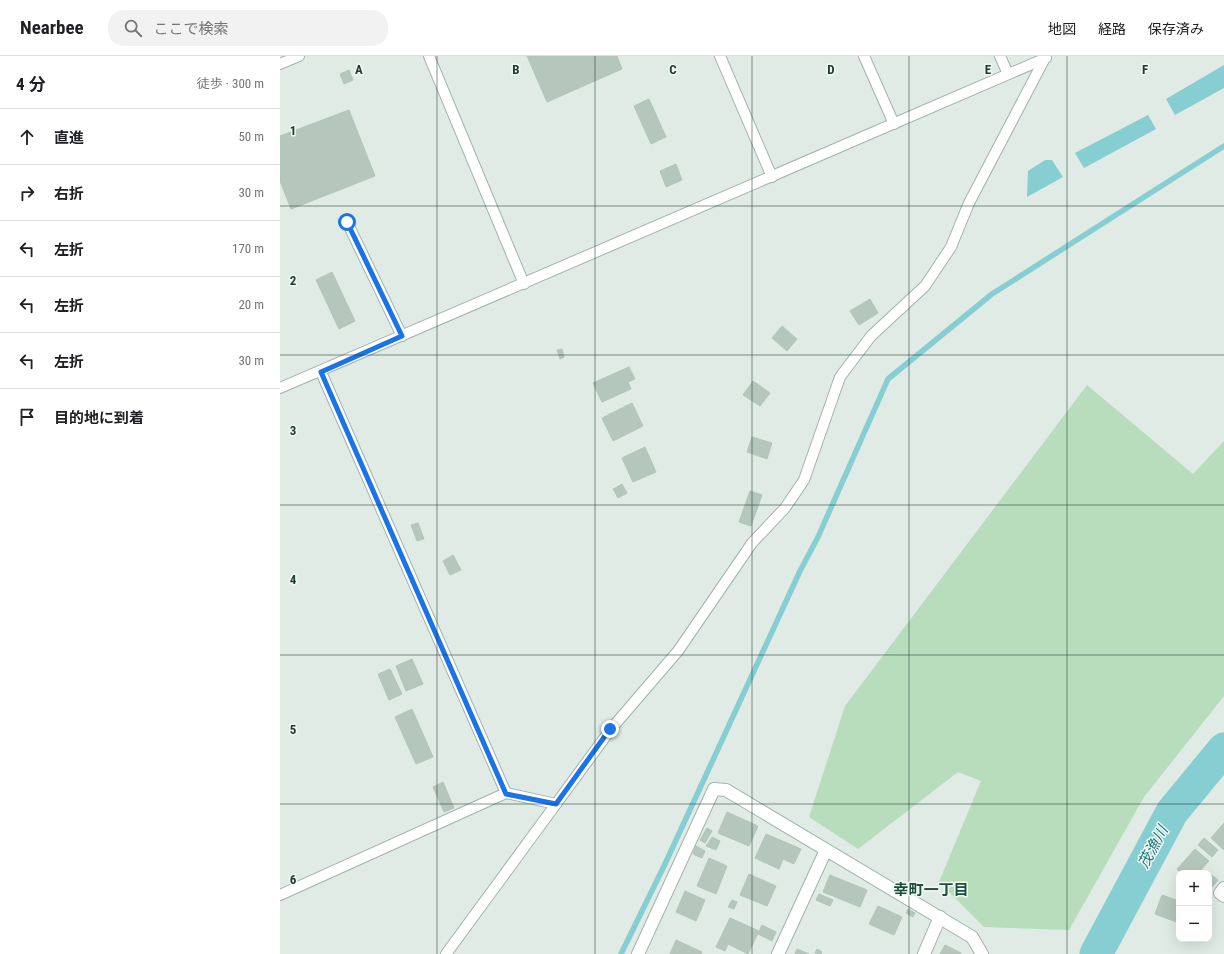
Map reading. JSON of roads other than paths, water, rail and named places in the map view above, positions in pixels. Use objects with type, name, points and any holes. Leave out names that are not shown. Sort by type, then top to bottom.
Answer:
[{"type":"street","points":[[638,954],[714,789],[726,790],[940,917],[972,937],[982,954]]},
{"type":"street","points":[[778,954],[826,850]]},
{"type":"street","points":[[1224,888],[1220,893],[1224,896]]},
{"type":"street","points":[[924,954],[940,917]]},
{"type":"lane","points":[[280,64],[299,56]]},
{"type":"lane","points":[[429,56],[524,284]]},
{"type":"lane","points":[[720,56],[772,177]]},
{"type":"lane","points":[[864,56],[894,124]]},
{"type":"lane","points":[[1000,56],[1008,74]]},
{"type":"lane","points":[[280,388],[321,372],[1048,57]]},
{"type":"lane","points":[[446,954],[610,729],[678,651],[752,543],[785,508],[804,480],[840,377],[871,336],[925,286],[951,247],[969,203],[1048,57]]},
{"type":"lane","points":[[347,222],[402,336]]},
{"type":"lane","points":[[321,372],[506,794]]},
{"type":"lane","points":[[280,895],[506,794],[556,804]]},
{"type":"water","points":[[1224,65],[1224,88],[1175,115],[1166,99]]},
{"type":"water","points":[[1148,115],[1156,129],[1084,168],[1075,153]]},
{"type":"water","points":[[1045,160],[1052,160],[1063,177],[1027,197],[1028,171]]},
{"type":"waterway","points":[[621,954],[665,864],[800,571],[818,537],[888,379],[992,294],[1224,146]]},
{"type":"waterway","name":"茂漁川","points":[[1096,954],[1172,812],[1224,749]]},
{"type":"district","name":"幸町一丁目","points":[[931,890]]}]
